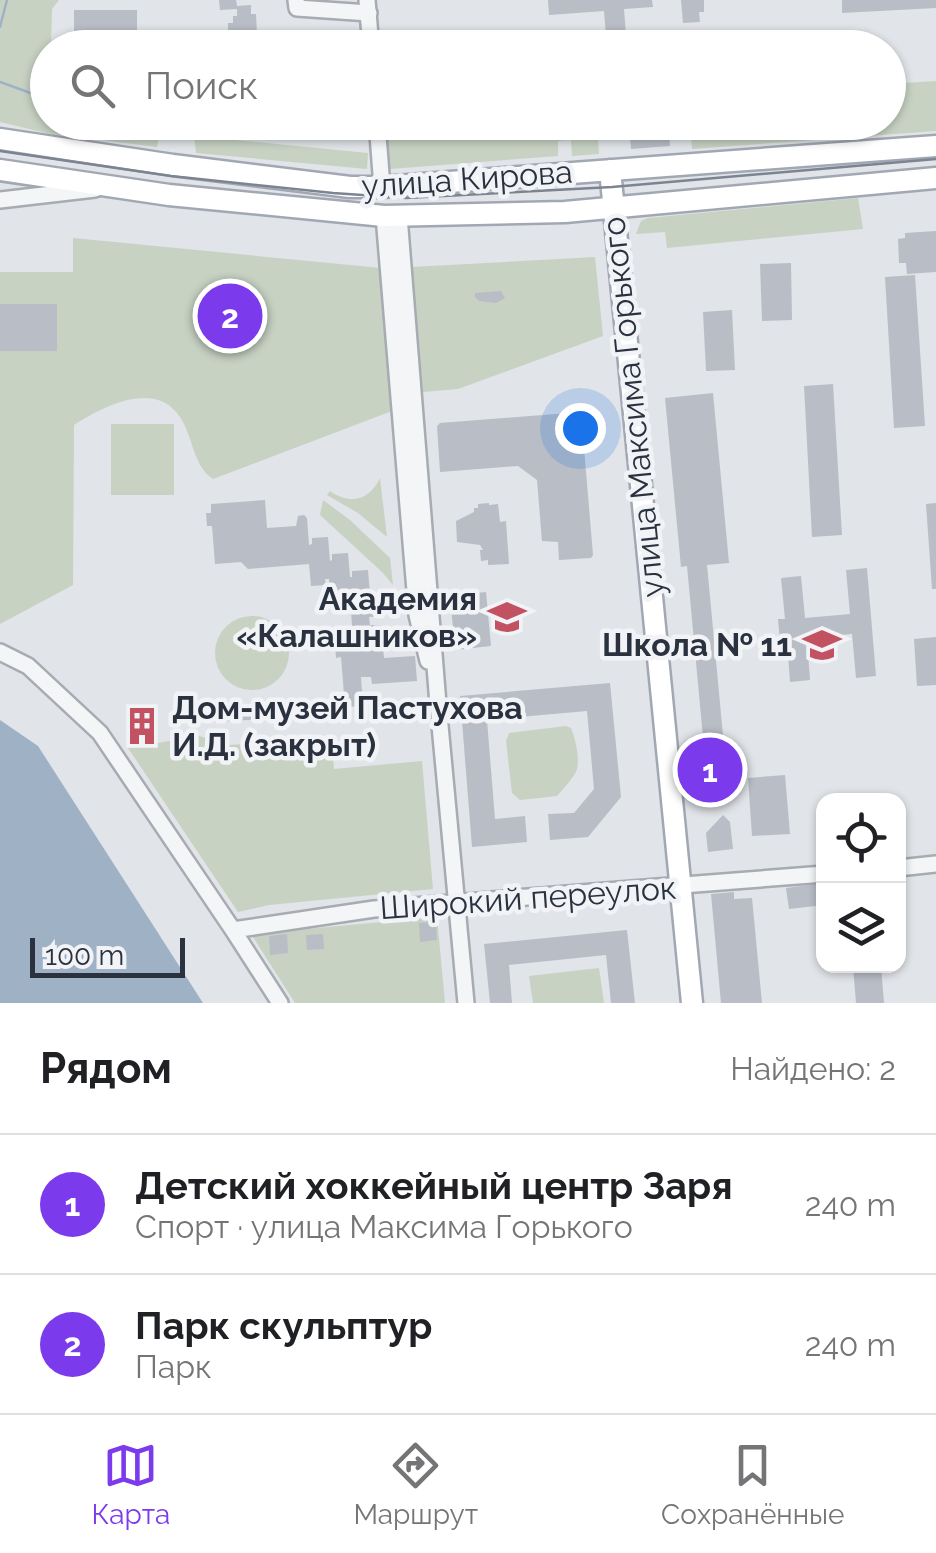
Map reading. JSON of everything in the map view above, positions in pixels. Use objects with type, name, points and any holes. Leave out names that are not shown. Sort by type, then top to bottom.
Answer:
[{"type":"main road","name":"улица Кирова","points":[[0,139],[173,165],[382,188],[936,146]]},
{"type":"main road","points":[[169,195],[173,165]]},
{"type":"main road","name":"улица Кирова","points":[[0,170],[108,188],[391,216],[566,212],[936,178]]},
{"type":"main road","name":"улица Максима Горького","points":[[610,170],[692,1003]]},
{"type":"street","points":[[296,0],[297,8],[368,6]]},
{"type":"street","points":[[378,140],[382,188]]},
{"type":"street","points":[[0,200],[108,188]]},
{"type":"street","points":[[391,216],[416,615],[438,704],[466,1003]]},
{"type":"street","points":[[0,652],[28,666],[100,733],[280,1003]]},
{"type":"street","points":[[906,867],[936,864]]},
{"type":"street","name":"Широкий переулок","points":[[234,930],[374,910],[816,875]]},
{"type":"green space","points":[[0,0],[59,0],[52,9],[51,30],[30,30],[30,129],[0,122]]},
{"type":"green space","points":[[936,81],[936,131],[906,133],[906,83]]},
{"type":"green space","points":[[102,140],[158,140],[157,147]]},
{"type":"green space","points":[[194,140],[235,140],[368,153],[367,169],[196,153]]},
{"type":"green space","points":[[387,140],[571,140],[558,141],[558,156],[390,169]]},
{"type":"green space","points":[[571,140],[598,140],[599,154],[572,156]]},
{"type":"green space","points":[[691,140],[814,140],[692,149]]},
{"type":"green space","points":[[858,198],[863,229],[667,248],[665,232],[636,234],[641,221],[648,218]]},
{"type":"green space","points":[[73,238],[381,268],[392,411],[213,479],[197,459],[180,417],[157,400],[128,400],[86,418],[74,425],[73,585],[0,624],[0,272],[73,272]]},
{"type":"green space","points":[[595,257],[603,336],[458,389],[423,392],[412,267]]},
{"type":"green space","points":[[111,424],[174,424],[174,495],[111,495]]},
{"type":"green space","points":[[380,478],[387,537],[358,513],[327,495],[330,491],[352,499],[365,496]]},
{"type":"green space","points":[[323,500],[390,558],[393,585],[320,515]]},
{"type":"green space","points":[[252,616],[266,618],[278,627],[287,639],[287,667],[278,679],[266,688],[252,690],[238,688],[226,679],[217,667],[215,653],[217,639],[226,627],[238,618]]},
{"type":"green space","points":[[571,728],[577,748],[578,764],[573,776],[557,796],[520,800],[512,793],[506,741],[509,733]]},
{"type":"green space","points":[[199,736],[229,745],[332,738],[334,769],[422,761],[433,889],[269,905],[238,912],[128,748]]},
{"type":"green space","points":[[437,917],[445,1003],[295,1003],[251,934]]},
{"type":"green space","points":[[599,968],[604,1003],[533,1003],[529,976]]},
{"type":"water","points":[[0,720],[38,746],[203,1003],[0,1003]]},
{"type":"building","points":[[219,0],[236,0],[237,6],[251,5],[257,30],[228,30],[237,9],[220,10]]},
{"type":"building","points":[[548,0],[652,0],[653,7],[624,9],[626,30],[606,30],[604,11],[549,15]]},
{"type":"building","points":[[681,0],[704,0],[700,22],[683,23]]},
{"type":"building","points":[[842,0],[936,0],[936,8],[842,13]]},
{"type":"building","points":[[74,10],[137,10],[137,30],[74,30]]},
{"type":"building","points":[[630,140],[670,140],[670,146],[631,149]]},
{"type":"building","points":[[936,231],[936,272],[907,274],[906,263],[899,263],[898,239],[905,238],[905,233]]},
{"type":"building","points":[[791,263],[792,320],[762,321],[760,264]]},
{"type":"building","points":[[915,275],[925,426],[894,428],[885,277]]},
{"type":"building","points":[[501,291],[505,298],[496,303],[475,297],[475,293]]},
{"type":"building","points":[[0,304],[57,304],[57,351],[0,351]]},
{"type":"building","points":[[732,310],[735,370],[706,371],[703,312]]},
{"type":"building","points":[[833,384],[842,535],[812,537],[804,386]]},
{"type":"building","points":[[713,393],[729,563],[707,565],[727,778],[707,780],[687,566],[681,567],[665,398]]},
{"type":"building","points":[[581,412],[591,558],[559,560],[558,542],[542,541],[537,480],[518,466],[440,472],[440,423]]},
{"type":"building","points":[[265,500],[267,528],[296,526],[298,516],[304,515],[309,545],[312,538],[328,537],[330,561],[332,554],[348,553],[350,577],[352,571],[368,570],[370,594],[365,597],[382,596],[384,616],[369,617],[370,625],[381,625],[384,658],[415,656],[417,681],[372,684],[371,677],[361,677],[363,706],[345,707],[341,657],[336,658],[335,642],[353,641],[350,595],[345,595],[345,601],[330,602],[329,579],[325,579],[326,585],[311,586],[309,564],[248,569],[241,562],[215,564],[212,526],[207,526],[206,513],[211,513],[211,504]]},
{"type":"building","points":[[936,503],[936,589],[932,589],[926,504]]},
{"type":"building","points":[[478,504],[498,504],[500,522],[506,521],[509,564],[488,565],[488,560],[481,561],[480,545],[457,542],[456,521],[474,512]]},
{"type":"building","points":[[867,568],[876,676],[856,678],[852,634],[807,638],[810,680],[790,682],[787,641],[780,641],[778,619],[785,619],[781,578],[801,576],[805,618],[850,614],[846,570]]},
{"type":"building","points":[[486,592],[491,646],[455,650],[450,595]]},
{"type":"building","points":[[936,637],[936,685],[917,686],[914,639]]},
{"type":"building","points":[[610,683],[621,797],[588,837],[550,840],[548,814],[574,813],[594,789],[587,711],[487,720],[495,819],[525,816],[527,842],[472,847],[460,696]]},
{"type":"building","points":[[229,701],[229,706],[278,703],[279,718],[213,722],[212,702]]},
{"type":"building","name":"Дом-музей Пастухова И.Д. (закрыт)","points":[[151,718],[152,732],[133,734],[132,720]]},
{"type":"building","points":[[785,775],[790,834],[752,836],[748,778]]},
{"type":"building","points":[[723,815],[730,822],[733,849],[708,852],[706,833]]},
{"type":"building","points":[[816,884],[816,906],[789,909],[786,888]]},
{"type":"building","points":[[734,892],[734,899],[752,898],[762,1003],[721,1003],[711,894]]},
{"type":"building","points":[[436,922],[437,940],[420,942],[419,923]]},
{"type":"building","points":[[627,930],[635,1003],[611,1003],[606,955],[509,965],[512,1003],[490,1003],[484,944]]},
{"type":"building","points":[[287,934],[288,953],[270,955],[269,936]]},
{"type":"building","points":[[323,934],[324,949],[307,950],[306,935]]},
{"type":"building","points":[[854,973],[882,973],[884,1003],[856,1003]]},
{"type":"waterway","points":[[0,27],[7,0]]},
{"type":"waterway","points":[[0,82],[30,93]]},
{"type":"tram line","points":[[0,151],[171,176],[406,198],[612,187],[936,159]]},
{"type":"place","name":"Парк скульптур","points":[[230,316]]},
{"type":"place","name":"Академия «Калашников»","points":[[507,617]]},
{"type":"place","name":"Школа № 11","points":[[822,645]]},
{"type":"place","name":"Дом-музей Пастухова И.Д. (закрыт)","points":[[142,726]]},
{"type":"place","name":"Детский хоккейный центр Заря","points":[[710,770]]}]
